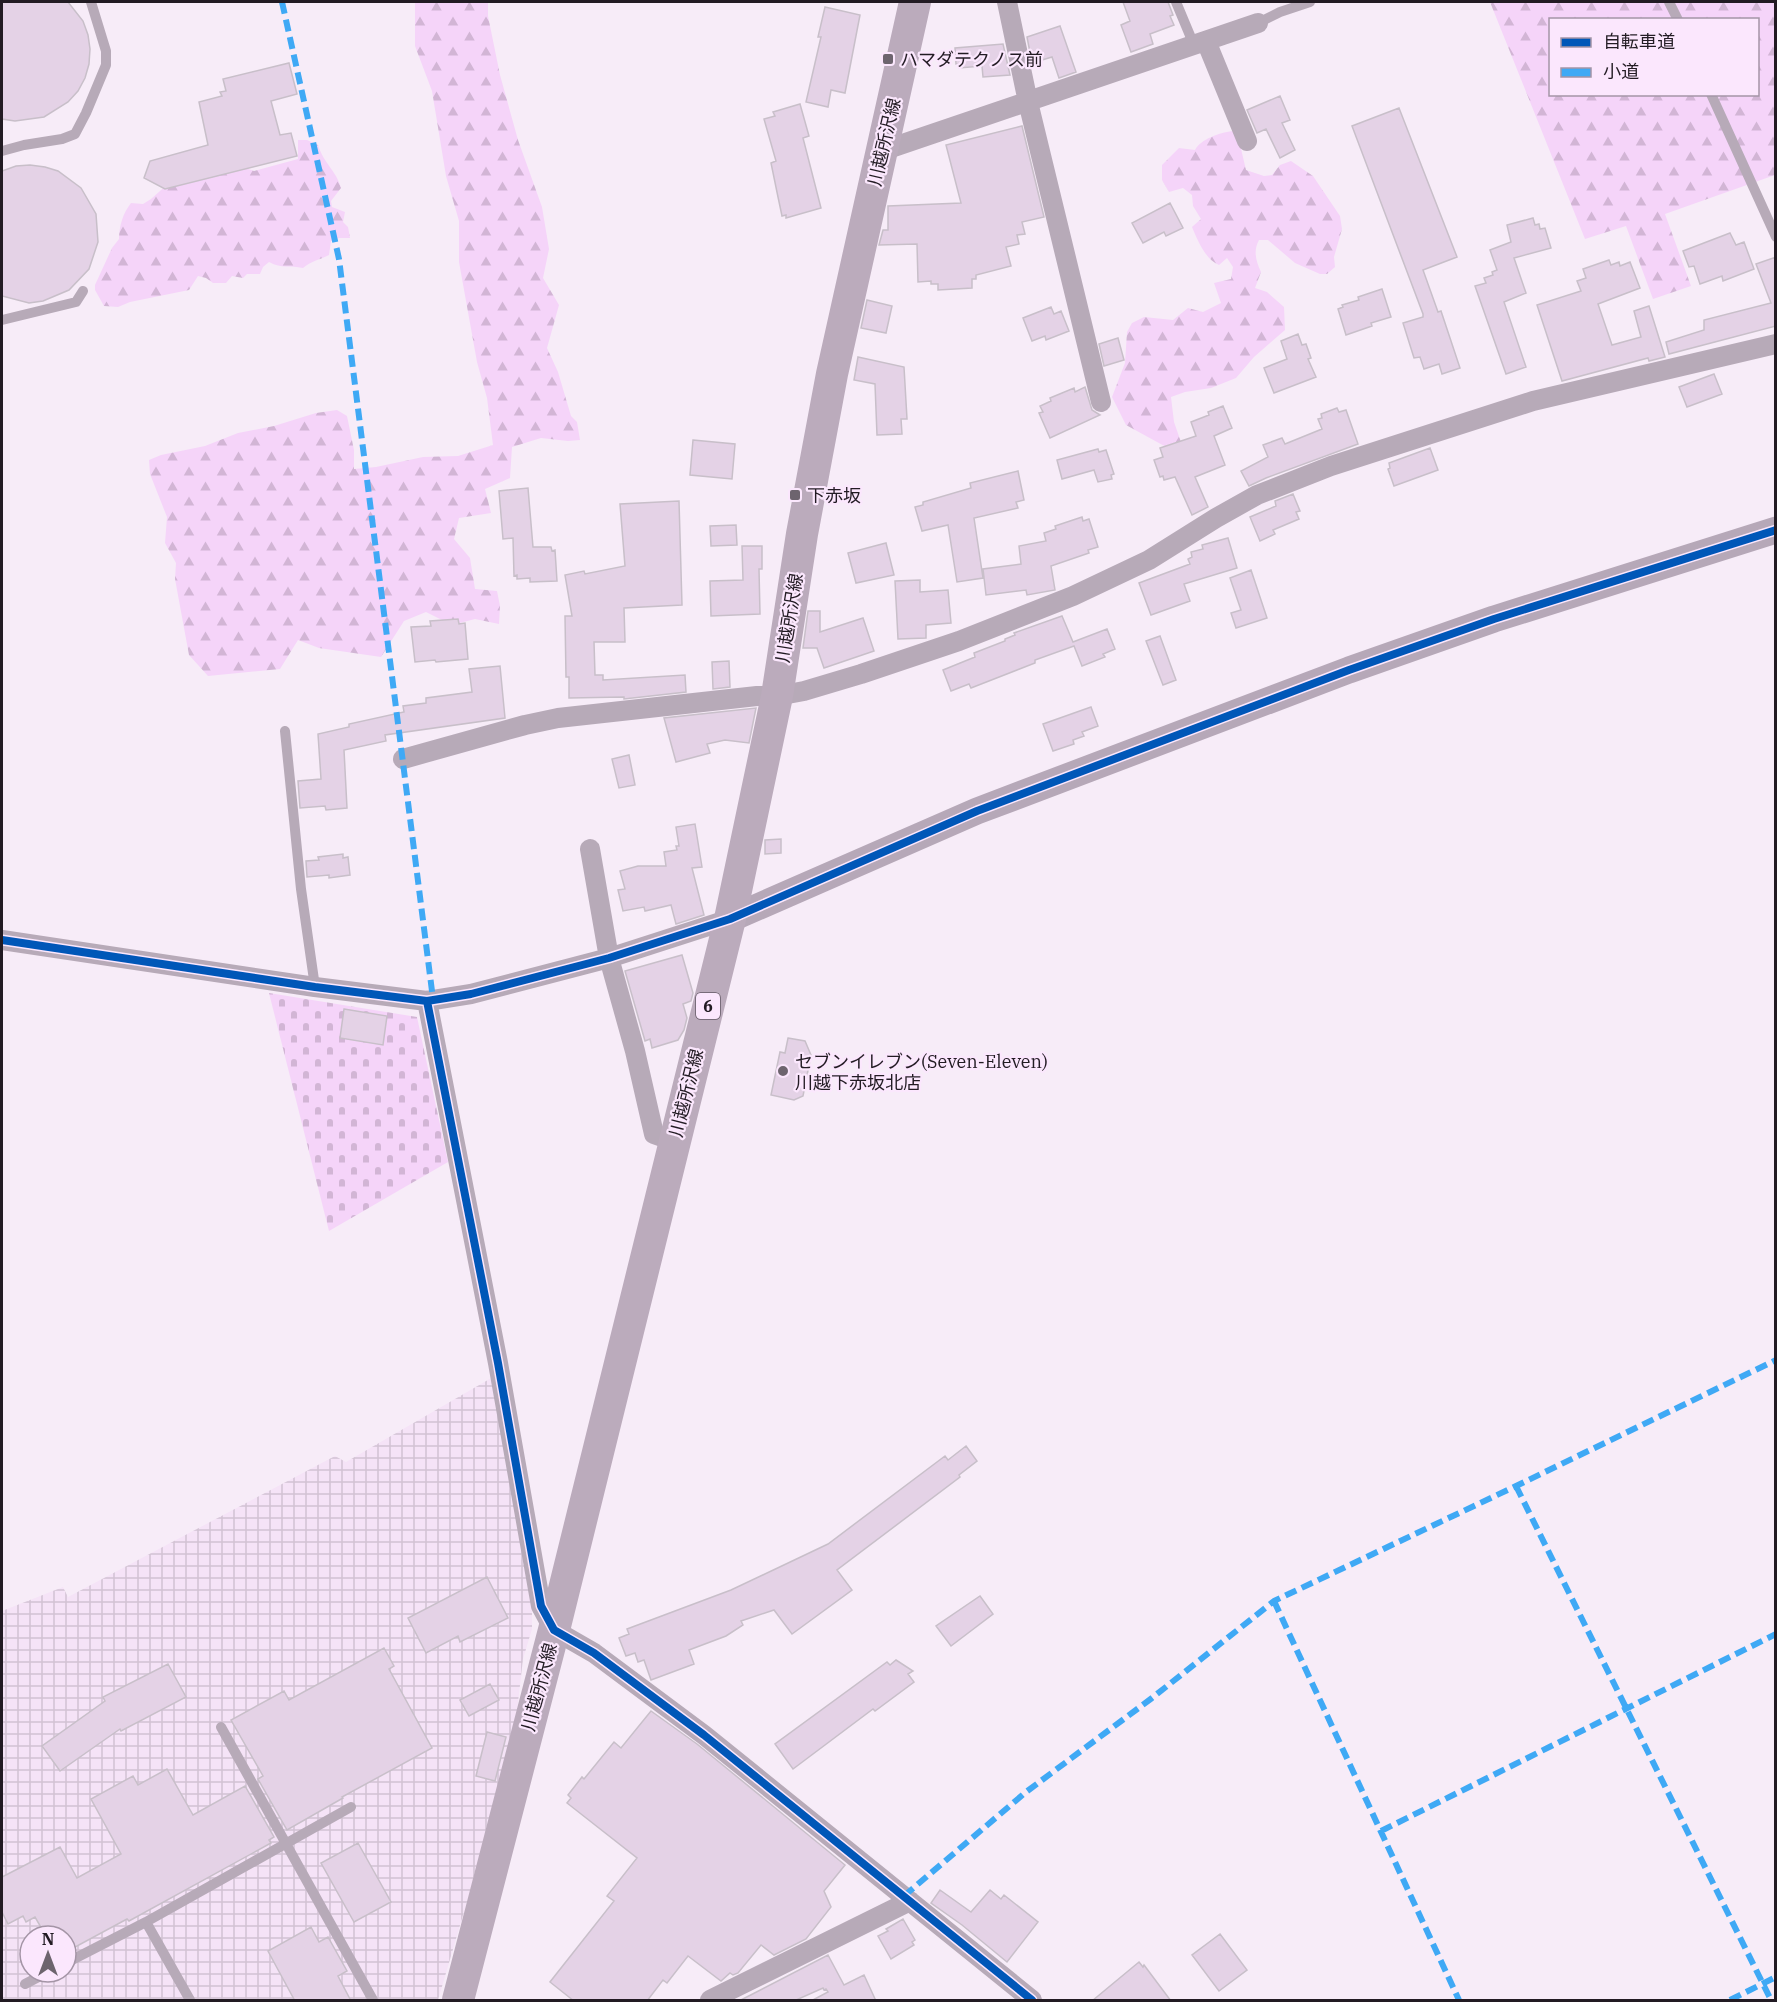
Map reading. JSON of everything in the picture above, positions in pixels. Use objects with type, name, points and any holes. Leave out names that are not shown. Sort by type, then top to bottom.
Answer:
[{"type":"main road","name":"川越所沢線","points":[[458,2001],[554,1630],[730,919],[777,696],[815,458],[915,2]]},
{"type":"street","points":[[1007,2],[1028,102],[1101,402]]},
{"type":"street","points":[[882,151],[1258,23]]},
{"type":"street","points":[[1200,43],[1246,141]]},
{"type":"street","points":[[403,759],[558,718],[757,696],[777,696],[804,691],[861,674],[948,645],[1073,596],[1149,560],[1257,495],[1330,466],[1533,400],[1776,344]]},
{"type":"street","points":[[2,940],[315,987],[427,1001],[471,994],[609,958],[730,919],[977,811],[1349,670],[1494,619],[1776,530]]},
{"type":"street","points":[[590,849],[609,958],[654,1134],[674,1141]]},
{"type":"street","points":[[427,1001],[498,1363],[541,1606],[554,1630],[594,1653],[704,1736],[1032,2001]]},
{"type":"street","points":[[710,2001],[910,1901]]},
{"type":"lane","points":[[2,152],[75,134],[105,65],[106,51],[91,2]]},
{"type":"lane","points":[[1176,2],[1200,43]]},
{"type":"lane","points":[[1258,23],[1280,12],[1310,2]]},
{"type":"lane","points":[[1669,2],[1676,18]]},
{"type":"lane","points":[[1713,96],[1776,237]]},
{"type":"lane","points":[[2,320],[76,302],[83,291]]},
{"type":"lane","points":[[285,731],[301,890],[315,987]]},
{"type":"lane","points":[[221,1727],[373,2001]]},
{"type":"lane","points":[[78,1957],[146,1922],[351,1807]]},
{"type":"lane","points":[[146,1922],[190,2001]]},
{"type":"shaded area","points":[[493,1377],[532,1591],[532,1629],[523,1659],[517,1711],[469,1895],[438,2000],[2,2000],[2,1611],[63,1587],[68,1597],[335,1456],[346,1462]]},
{"type":"green space","points":[[415,2],[488,2],[488,16],[500,75],[518,140],[542,207],[549,249],[543,278],[559,305],[547,348],[558,372],[571,416],[577,422],[580,440],[541,438],[512,447],[510,478],[485,489],[491,513],[459,518],[454,539],[470,558],[475,589],[497,591],[500,606],[499,624],[475,619],[452,625],[426,612],[404,621],[381,657],[319,648],[298,640],[280,669],[208,676],[189,655],[175,579],[176,563],[165,543],[167,517],[150,474],[149,460],[161,455],[205,446],[238,433],[274,426],[316,413],[337,410],[347,416],[354,450],[354,469],[423,457],[458,456],[493,445],[487,398],[477,362],[459,262],[459,221],[446,176],[432,91],[415,46]]},
{"type":"green space","points":[[1490,2],[1775,2],[1775,175],[1665,214],[1691,286],[1653,299],[1626,226],[1585,239]]},
{"type":"green space","points":[[1232,131],[1238,136],[1246,170],[1264,176],[1272,175],[1280,165],[1291,161],[1313,176],[1340,216],[1342,229],[1334,257],[1335,267],[1327,274],[1320,274],[1295,263],[1268,240],[1259,240],[1256,256],[1261,272],[1255,288],[1267,292],[1284,307],[1285,330],[1254,357],[1236,378],[1211,388],[1185,392],[1171,397],[1174,422],[1182,445],[1168,448],[1126,425],[1112,397],[1125,363],[1127,332],[1132,323],[1144,317],[1173,320],[1188,308],[1203,312],[1221,303],[1214,283],[1231,279],[1233,267],[1227,258],[1219,265],[1214,262],[1199,244],[1192,227],[1201,219],[1193,206],[1192,195],[1183,188],[1169,192],[1162,180],[1162,165],[1179,148],[1195,150],[1211,137]]},
{"type":"green space","points":[[298,140],[307,140],[318,145],[336,176],[341,188],[331,201],[332,207],[345,212],[343,222],[348,227],[350,238],[331,241],[329,255],[303,268],[269,262],[260,274],[247,274],[243,278],[232,276],[226,283],[213,283],[198,276],[189,290],[130,302],[118,307],[104,306],[95,290],[95,285],[112,248],[119,239],[122,220],[131,203],[143,204],[169,183],[234,164],[254,171],[298,159]]},
{"type":"green space","points":[[269,993],[417,1017],[448,1162],[329,1231]]},
{"type":"building","points":[[2,2],[68,2],[83,21],[90,49],[85,78],[78,91],[68,102],[44,117],[15,121],[2,119]]},
{"type":"building","points":[[1123,2],[1168,2],[1174,25],[1150,34],[1153,44],[1131,52],[1121,25],[1130,21]]},
{"type":"building","points":[[825,7],[860,15],[845,93],[831,90],[828,107],[806,102],[821,37],[818,37]]},
{"type":"building","points":[[1060,26],[1076,72],[1059,78],[1052,57],[1032,63],[1027,37]]},
{"type":"building","points":[[1003,44],[1010,75],[983,77],[982,66],[959,68],[959,64],[956,64],[955,48]]},
{"type":"building","points":[[289,63],[297,94],[271,101],[280,135],[291,133],[297,156],[165,189],[144,178],[150,161],[208,145],[199,102],[222,96],[220,92],[226,91],[223,79]]},
{"type":"building","points":[[1280,96],[1290,120],[1282,123],[1295,150],[1280,158],[1266,129],[1257,133],[1247,110]]},
{"type":"building","points":[[800,104],[809,136],[803,138],[821,208],[786,218],[786,215],[782,216],[771,163],[776,161],[764,119],[775,116],[773,112]]},
{"type":"building","points":[[1399,108],[1457,257],[1423,270],[1438,312],[1441,311],[1460,368],[1442,374],[1439,364],[1424,369],[1420,357],[1414,358],[1403,323],[1423,317],[1423,314],[1352,126]]},
{"type":"building","points":[[1022,126],[1044,217],[1022,222],[1025,234],[1017,235],[1019,244],[1006,247],[1011,266],[976,275],[976,279],[972,279],[972,288],[938,290],[938,284],[931,284],[931,281],[918,282],[917,244],[879,245],[883,230],[888,230],[888,206],[961,203],[946,145]]},
{"type":"building","points":[[30,165],[58,171],[81,188],[96,214],[98,242],[89,269],[69,290],[43,301],[29,303],[2,296],[2,171],[16,166]]},
{"type":"building","points":[[1170,203],[1183,228],[1166,236],[1164,232],[1143,243],[1132,223]]},
{"type":"building","points":[[1533,218],[1535,225],[1539,224],[1540,229],[1545,228],[1551,248],[1514,258],[1526,293],[1504,302],[1526,367],[1506,374],[1475,286],[1486,283],[1484,278],[1493,275],[1492,272],[1497,270],[1490,250],[1511,242],[1507,225]]},
{"type":"building","points":[[1730,233],[1736,245],[1744,242],[1754,269],[1723,281],[1722,276],[1700,284],[1694,266],[1689,267],[1683,251]]},
{"type":"building","points":[[1776,257],[1776,326],[1669,354],[1666,342],[1704,330],[1704,320],[1771,303],[1756,264]]},
{"type":"building","points":[[1609,260],[1611,265],[1619,262],[1620,266],[1630,262],[1640,288],[1598,304],[1612,345],[1641,337],[1634,311],[1649,306],[1665,357],[1649,361],[1648,358],[1562,381],[1537,305],[1581,291],[1577,281],[1586,278],[1583,269]]},
{"type":"building","points":[[1382,289],[1391,317],[1371,323],[1372,326],[1346,335],[1338,309],[1343,307],[1342,305],[1359,300],[1358,297]]},
{"type":"building","points":[[867,300],[892,306],[886,333],[861,328]]},
{"type":"building","points":[[1051,307],[1054,314],[1061,311],[1069,331],[1046,340],[1045,336],[1032,341],[1023,318]]},
{"type":"building","points":[[1298,334],[1302,345],[1306,344],[1311,358],[1308,359],[1316,377],[1274,393],[1264,368],[1287,359],[1281,341]]},
{"type":"building","points":[[1118,338],[1124,360],[1104,366],[1099,344]]},
{"type":"building","points":[[858,357],[904,367],[907,419],[901,419],[902,434],[877,435],[875,384],[854,380]]},
{"type":"building","points":[[1714,374],[1722,394],[1687,407],[1679,387]]},
{"type":"building","points":[[1085,387],[1092,410],[1100,415],[1050,438],[1039,413],[1043,412],[1040,406],[1051,401],[1050,398],[1074,388],[1075,392]]},
{"type":"building","points":[[1223,406],[1232,428],[1214,436],[1225,465],[1195,477],[1208,507],[1192,515],[1175,477],[1164,480],[1163,476],[1160,477],[1154,460],[1163,457],[1160,448],[1196,436],[1191,422]]},
{"type":"building","points":[[1337,408],[1339,412],[1346,410],[1358,444],[1249,486],[1241,471],[1268,457],[1263,445],[1282,438],[1285,444],[1322,429],[1318,419],[1322,418],[1321,414]]},
{"type":"building","points":[[693,440],[735,444],[732,479],[690,475]]},
{"type":"building","points":[[1430,448],[1438,470],[1394,486],[1388,469],[1390,468],[1389,463]]},
{"type":"building","points":[[1098,449],[1099,452],[1106,450],[1114,474],[1111,475],[1112,479],[1098,482],[1094,470],[1062,479],[1057,460]]},
{"type":"building","points":[[1018,471],[1024,500],[1016,502],[1018,508],[974,518],[983,578],[957,582],[948,525],[922,531],[915,507],[923,505],[923,502],[971,488],[970,483]]},
{"type":"building","points":[[528,488],[533,547],[551,547],[552,551],[555,550],[557,581],[530,582],[530,578],[517,579],[517,575],[514,576],[513,538],[503,539],[499,491]]},
{"type":"building","points":[[1293,494],[1300,511],[1296,512],[1299,519],[1273,530],[1275,534],[1260,541],[1250,517],[1276,506],[1275,501]]},
{"type":"building","points":[[679,501],[682,605],[624,608],[625,642],[594,642],[595,675],[603,675],[603,680],[685,675],[686,692],[624,699],[624,697],[569,698],[569,677],[566,677],[565,616],[572,616],[565,575],[584,571],[585,574],[625,566],[620,504]]},
{"type":"building","points":[[1082,517],[1083,521],[1089,519],[1098,547],[1088,550],[1089,553],[1051,566],[1055,590],[1027,595],[1026,590],[986,595],[983,569],[1021,564],[1019,546],[1046,541],[1044,533],[1056,529],[1055,526]]},
{"type":"building","points":[[736,525],[737,545],[711,546],[710,526]]},
{"type":"building","points":[[1228,538],[1237,568],[1184,584],[1190,601],[1151,615],[1139,583],[1190,564],[1188,559],[1192,557],[1191,552],[1203,549],[1202,545]]},
{"type":"building","points":[[886,543],[894,575],[856,583],[848,553]]},
{"type":"building","points":[[742,546],[762,546],[762,569],[759,569],[760,614],[711,616],[710,581],[743,580]]},
{"type":"building","points":[[1251,570],[1267,618],[1236,628],[1231,613],[1241,610],[1230,578]]},
{"type":"building","points":[[920,580],[920,592],[948,590],[951,623],[926,625],[926,638],[898,639],[895,581]]},
{"type":"building","points":[[808,611],[820,611],[820,632],[863,618],[874,651],[824,668],[817,648],[803,648]]},
{"type":"building","points":[[1062,616],[1073,642],[1107,629],[1115,649],[1103,654],[1105,657],[1082,666],[1074,646],[971,688],[969,684],[951,691],[943,670],[975,657],[974,653],[1005,641],[1015,635],[1014,633]]},
{"type":"building","points":[[458,619],[459,624],[465,623],[468,659],[415,662],[411,627],[431,626],[430,621]]},
{"type":"building","points":[[1160,636],[1176,680],[1163,685],[1146,641]]},
{"type":"building","points":[[729,661],[730,687],[713,689],[712,662]]},
{"type":"building","points":[[500,666],[505,718],[385,735],[386,741],[344,750],[347,808],[326,810],[325,806],[300,808],[298,781],[321,779],[318,734],[349,727],[349,724],[404,712],[403,706],[426,703],[426,698],[472,692],[469,669]]},
{"type":"building","points":[[1091,707],[1098,726],[1082,732],[1084,736],[1073,740],[1074,744],[1053,751],[1043,724]]},
{"type":"building","points":[[756,708],[749,743],[725,740],[707,744],[710,753],[676,762],[664,718]]},
{"type":"building","points":[[629,755],[635,785],[619,788],[612,759]]},
{"type":"building","points":[[695,824],[702,867],[692,868],[704,915],[676,924],[671,905],[645,911],[644,907],[623,911],[618,890],[625,889],[620,871],[638,866],[666,866],[664,852],[677,850],[676,846],[679,846],[676,827]]},
{"type":"building","points":[[781,839],[781,853],[765,854],[765,840]]},
{"type":"building","points":[[343,854],[343,858],[348,857],[350,875],[329,878],[329,875],[307,877],[306,861]]},
{"type":"building","points":[[682,955],[693,993],[691,1001],[683,1004],[687,1018],[684,1030],[678,1040],[652,1048],[650,1039],[645,1041],[625,971]]},
{"type":"building","points":[[344,1009],[387,1016],[383,1045],[340,1038]]},
{"type":"building","points":[[788,1038],[805,1041],[811,1055],[803,1096],[794,1100],[771,1095],[780,1052],[785,1053]]},
{"type":"building","points":[[966,1446],[977,1461],[959,1475],[960,1477],[837,1570],[852,1590],[792,1634],[774,1610],[741,1621],[743,1625],[726,1636],[689,1650],[694,1664],[651,1680],[644,1660],[638,1662],[635,1653],[626,1656],[619,1638],[629,1634],[627,1629],[731,1590],[828,1544],[945,1456],[948,1460]]},
{"type":"building","points":[[487,1577],[508,1618],[460,1642],[458,1636],[426,1653],[408,1618]]},
{"type":"building","points":[[980,1596],[993,1614],[951,1646],[936,1626]]},
{"type":"building","points":[[384,1648],[394,1666],[389,1669],[432,1748],[287,1830],[258,1779],[263,1776],[231,1720],[284,1691],[289,1700]]},
{"type":"building","points":[[896,1660],[913,1671],[908,1674],[914,1682],[875,1711],[873,1709],[793,1769],[775,1744],[887,1662],[890,1665]]},
{"type":"building","points":[[168,1664],[186,1697],[121,1731],[120,1729],[60,1771],[42,1746],[105,1701],[103,1697]]},
{"type":"building","points":[[490,1684],[499,1700],[469,1716],[460,1700]]},
{"type":"building","points":[[651,1711],[697,1744],[845,1865],[824,1891],[831,1907],[806,1939],[774,1955],[761,1945],[738,1973],[733,1975],[730,1973],[721,1981],[688,1956],[667,1983],[663,1980],[647,2001],[574,2001],[550,1982],[614,1901],[607,1896],[637,1858],[567,1803],[571,1798],[568,1795],[614,1742],[621,1748]]},
{"type":"building","points":[[487,1732],[506,1737],[495,1781],[476,1776]]},
{"type":"building","points":[[167,1769],[193,1815],[245,1786],[274,1837],[269,1840],[271,1843],[129,1921],[127,1919],[78,1946],[78,1924],[39,1924],[35,1917],[26,1922],[23,1916],[8,1924],[2,1912],[2,1877],[60,1847],[77,1878],[121,1854],[91,1799],[133,1776],[138,1785]]},
{"type":"building","points":[[358,1843],[391,1902],[354,1922],[321,1863]]},
{"type":"building","points":[[940,1890],[971,1912],[990,1890],[1001,1899],[1004,1895],[1038,1922],[1007,1962],[931,1903]]},
{"type":"building","points":[[903,1919],[915,1940],[912,1942],[914,1945],[891,1959],[878,1936]]},
{"type":"building","points":[[311,1927],[319,1942],[328,1937],[347,1971],[338,1976],[351,2001],[295,2001],[276,1966],[268,1951]]},
{"type":"building","points":[[1220,1934],[1247,1970],[1219,1991],[1192,1955]]},
{"type":"building","points":[[828,1955],[844,1985],[864,1975],[876,2001],[811,2001],[828,1992],[823,1988],[794,2001],[739,2001]]},
{"type":"building","points":[[1139,1962],[1143,1967],[1144,1965],[1171,2001],[1092,2001]]},
{"type":"marked path","points":[[282,2],[339,259],[433,999]]},
{"type":"marked path","points":[[904,1896],[1026,1792],[1152,1698],[1274,1601],[1776,1360]]},
{"type":"marked path","points":[[1516,1486],[1771,2000]]},
{"type":"marked path","points":[[1274,1601],[1459,2000]]},
{"type":"marked path","points":[[1381,1831],[1776,1634]]},
{"type":"marked path","points":[[1730,2000],[1776,1977]]},
{"type":"cycle path","points":[[2,940],[315,987],[427,1001],[471,994],[609,958],[730,919],[977,811],[1349,670],[1494,619],[1776,530]]},
{"type":"cycle path","points":[[427,1001],[498,1363],[541,1606],[554,1630],[594,1653],[704,1735],[1032,2000]]},
{"type":"place","name":"ハマダテクノス前","points":[[888,59]]},
{"type":"place","name":"下赤坂","points":[[795,495]]},
{"type":"place","name":"セブンイレブン(Seven-Eleven) 川越下赤坂北店","points":[[783,1071]]}]
